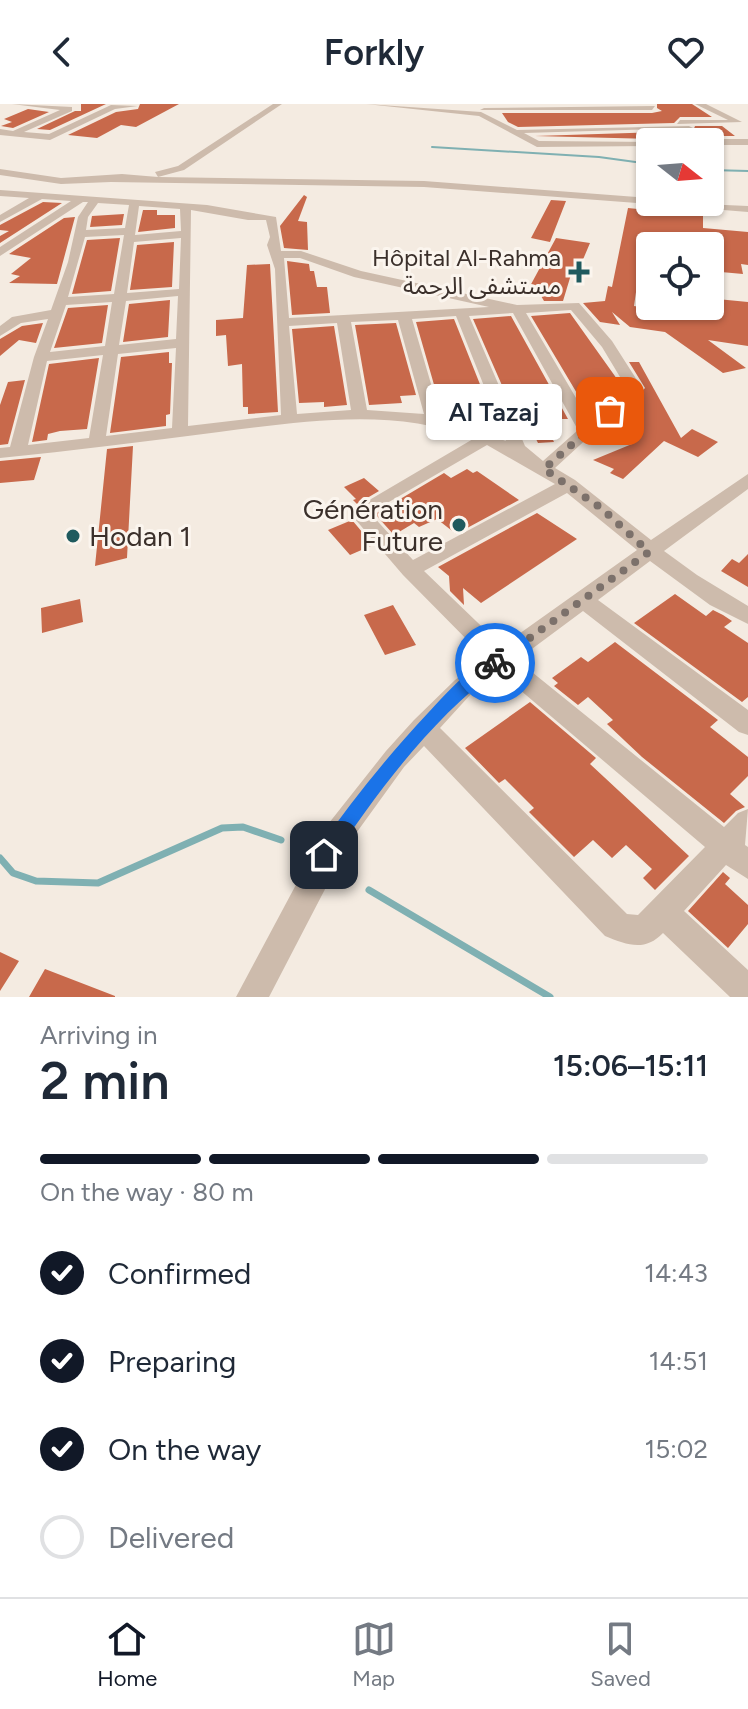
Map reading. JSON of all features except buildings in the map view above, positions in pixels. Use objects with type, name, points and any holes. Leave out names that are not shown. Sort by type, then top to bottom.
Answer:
[{"type":"street","points":[[0,140],[69,109],[16,104]]},
{"type":"street","points":[[29,179],[108,179],[175,171],[278,104]]},
{"type":"street","points":[[370,104],[484,109],[655,110],[640,104]]},
{"type":"street","points":[[524,104],[588,104]]},
{"type":"street","points":[[699,104],[748,127]]},
{"type":"street","points":[[10,114],[31,105]]},
{"type":"street","points":[[0,132],[50,137],[114,107],[134,106]]},
{"type":"street","points":[[484,109],[491,119],[510,131],[547,145],[636,143]]},
{"type":"street","points":[[721,112],[734,111]]},
{"type":"street","points":[[491,119],[666,115],[688,128]]},
{"type":"street","points":[[510,131],[738,122]]},
{"type":"street","points":[[724,142],[748,142]]},
{"type":"street","points":[[0,172],[86,200]]},
{"type":"street","points":[[108,179],[273,199]]},
{"type":"street","points":[[0,252],[86,200],[108,179]]},
{"type":"street","points":[[0,193],[185,206],[424,184],[636,200]]},
{"type":"street","points":[[0,219],[40,196]]},
{"type":"street","points":[[273,199],[276,237],[273,245],[281,269],[289,418]]},
{"type":"street","points":[[86,200],[86,210],[58,308],[9,452],[289,418],[360,415],[434,421],[487,438],[569,484],[649,552],[701,590],[748,616]]},
{"type":"street","points":[[97,442],[134,204]]},
{"type":"street","points":[[180,431],[187,234],[185,206]]},
{"type":"street","points":[[724,207],[748,209]]},
{"type":"street","points":[[79,234],[187,234]]},
{"type":"street","points":[[277,254],[301,255],[358,274],[517,309],[587,431]]},
{"type":"street","points":[[0,332],[17,320],[58,308],[119,297],[185,292]]},
{"type":"street","points":[[282,322],[574,306],[598,329],[620,360],[633,391],[544,469]]},
{"type":"street","points":[[461,312],[517,448],[527,458]]},
{"type":"street","points":[[404,316],[434,421]]},
{"type":"street","points":[[343,318],[360,415]]},
{"type":"street","points":[[41,357],[184,343]]},
{"type":"street","points":[[487,438],[358,512],[410,570],[500,659],[748,865]]},
{"type":"street","points":[[252,997],[324,855],[364,798],[423,728],[463,687],[748,480]]},
{"type":"street","points":[[410,570],[569,484]]},
{"type":"street","points":[[582,599],[748,724]]},
{"type":"street","points":[[423,728],[616,925],[630,931],[645,930],[748,822]]},
{"type":"street","points":[[662,911],[748,992]]},
{"type":"waterway","points":[[432,147],[636,162]]},
{"type":"waterway","points":[[724,170],[748,171]]},
{"type":"waterway","points":[[0,858],[13,873],[36,881],[98,883],[222,828],[243,827],[281,840]]},
{"type":"waterway","points":[[369,890],[550,997]]},
{"type":"way so far","points":[[495,663],[649,552],[601,508],[544,469],[610,411]]},
{"type":"place","name":"Hôpital Al-Rahma مستشفى الرحمة","points":[[579,272]]},
{"type":"place","name":"Al Tazaj","points":[[610,411]]},
{"type":"place","name":"Génération Future","points":[[459,525]]},
{"type":"place","name":"Hodan 1","points":[[73,536]]},
{"type":"route","points":[[324,855],[395,759],[463,687],[495,663]]}]
